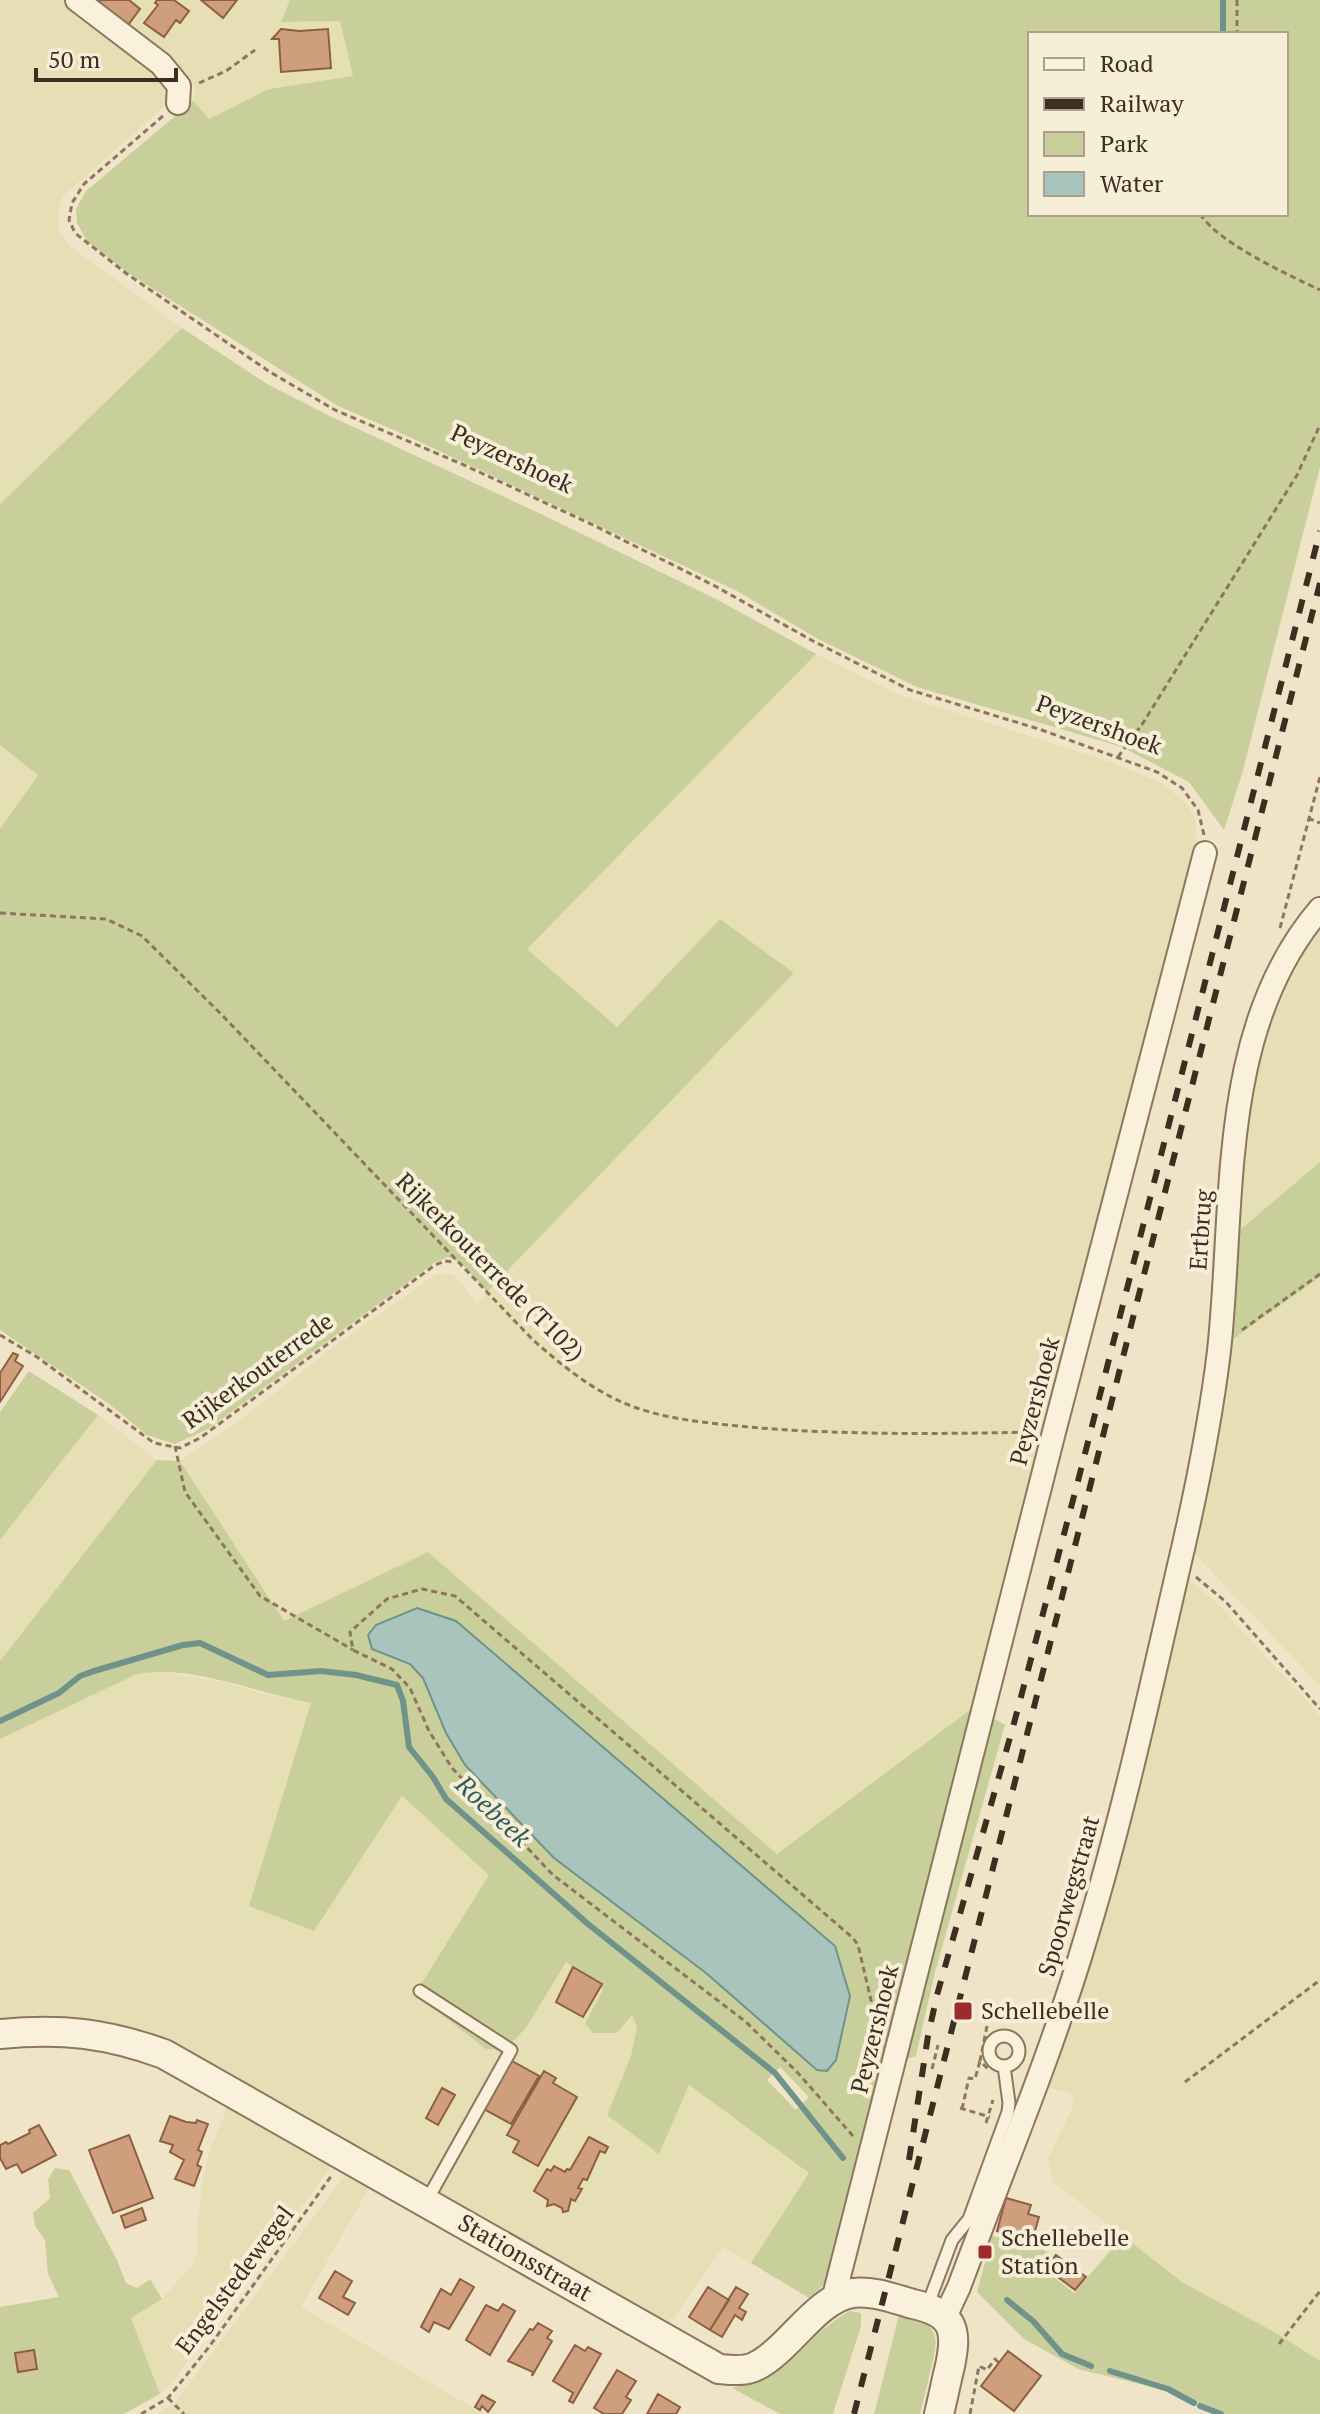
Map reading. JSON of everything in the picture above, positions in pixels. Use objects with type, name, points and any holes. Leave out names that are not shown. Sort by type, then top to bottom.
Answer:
[{"type":"street","points":[[77,0],[161,64],[179,95]]},
{"type":"street","name":"Peyzershoek","points":[[833,2300],[1205,853]]},
{"type":"street","name":"Ertbrug","points":[[1178,1570],[1208,1425],[1219,1347],[1231,1169],[1250,1055],[1279,969],[1320,909]]},
{"type":"street","name":"Spoorwegstraat","points":[[936,2312],[959,2287],[1087,1935],[1178,1570]]},
{"type":"street","name":"Stationsstraat","points":[[0,2034],[42,2030],[83,2032],[125,2040],[164,2054],[719,2369],[755,2367],[833,2300]]},
{"type":"street","points":[[833,2300],[850,2293],[865,2292],[936,2312],[951,2325],[955,2340],[939,2414]]},
{"type":"lane","points":[[420,1991],[511,2050],[426,2202]]},
{"type":"lane","points":[[936,2312],[952,2240],[969,2219],[1005,2121],[1009,2103],[1000,2071],[989,2056],[989,2046],[995,2038],[1004,2035],[1013,2038],[1019,2047],[1018,2056],[1000,2071]]},
{"type":"lane","points":[[1018,2056],[1041,2065]]},
{"type":"path","points":[[1237,0],[1237,32]]},
{"type":"path","points":[[179,95],[226,71],[255,50]]},
{"type":"path","name":"Peyzershoek","points":[[179,95],[84,184],[72,203],[69,220],[75,233],[127,274],[270,372],[335,410],[464,465],[606,532],[910,690],[1157,772],[1182,788],[1198,810],[1205,853]]},
{"type":"path","points":[[1202,216],[1209,226],[1278,270],[1320,290]]},
{"type":"path","points":[[1118,757],[1143,723],[1297,475],[1320,425]]},
{"type":"path","points":[[1279,930],[1320,777]]},
{"type":"path","points":[[1308,818],[1320,823]]},
{"type":"path","name":"Rijkerkouterrede (T102)","points":[[0,913],[106,919],[142,936],[222,1015],[456,1262],[533,1340],[576,1378],[636,1407],[716,1424],[799,1431],[1054,1432]]},
{"type":"path","name":"Rijkerkouterrede","points":[[0,1335],[37,1357],[154,1443],[180,1448],[200,1438],[435,1265],[445,1261],[456,1262]]},
{"type":"path","points":[[1219,1347],[1320,1274]]},
{"type":"path","points":[[175,1446],[185,1492],[260,1596],[392,1669],[410,1688],[429,1731],[452,1768],[553,1875],[746,2022],[798,2073],[871,2157]]},
{"type":"path","points":[[1178,1570],[1201,1579],[1226,1602],[1320,1709]]},
{"type":"path","points":[[353,1650],[350,1632],[387,1599],[422,1589],[455,1596],[853,1938],[858,1945],[881,2044],[894,2057]]},
{"type":"path","points":[[1185,2082],[1320,1980]]},
{"type":"path","points":[[987,2026],[975,2079],[969,2078],[961,2108],[1005,2121]]},
{"type":"path","points":[[932,2069],[938,2045]]},
{"type":"path","points":[[980,2061],[1000,2071]]},
{"type":"path","points":[[985,2130],[995,2092]]},
{"type":"path","name":"Engelstedewegel","points":[[141,2414],[168,2398],[240,2307],[345,2155]]},
{"type":"path","points":[[1279,2344],[1320,2291]]},
{"type":"path","points":[[970,2414],[979,2366],[987,2370],[995,2359],[999,2363]]},
{"type":"path","points":[[168,2398],[184,2414]]},
{"type":"shaded area","points":[[0,0],[63,0],[166,82],[170,92],[167,104],[63,196],[58,211],[58,230],[71,247],[182,328],[0,504]]},
{"type":"shaded area","points":[[92,0],[290,0],[281,22],[340,21],[354,76],[269,89],[208,119],[193,101],[196,90],[188,76]]},
{"type":"shaded area","points":[[816,654],[900,695],[1111,762],[1164,784],[1189,807],[1196,821],[1195,858],[1045,1420],[974,1707],[777,1855],[428,1552],[284,1621],[180,1461],[232,1426],[339,1343],[436,1274],[453,1274],[477,1303],[794,973],[720,919],[617,1027],[527,949]]},
{"type":"shaded area","points":[[0,745],[38,774],[0,829]]},
{"type":"shaded area","points":[[1320,916],[1320,1162],[1234,1235],[1250,1092],[1276,994]]},
{"type":"shaded area","points":[[1320,1277],[1320,1686],[1194,1553],[1226,1344]]},
{"type":"shaded area","points":[[98,1415],[157,1460],[0,1661],[0,1540]]},
{"type":"shaded area","points":[[1186,1577],[1216,1602],[1320,1716],[1320,2361],[1276,2333],[1182,2282],[1053,2182],[1048,2159],[1074,2104],[1071,2094],[1044,2086]]},
{"type":"shaded area","points":[[157,1671],[223,1682],[312,1703],[249,1906],[314,1931],[402,1796],[490,1875],[415,1993],[486,2049],[526,2028],[566,1962],[603,1990],[585,2023],[632,2015],[637,2027],[631,2056],[607,2116],[688,2085],[810,2173],[751,2263],[723,2247],[670,2323],[221,2069],[136,2029],[96,2019],[61,2016],[33,2015],[0,2020],[0,1739],[137,1674]]},
{"type":"shaded area","points":[[228,2105],[331,2167],[174,2380],[160,2394],[131,2318],[162,2299],[192,2265],[198,2249],[202,2184],[209,2153]]},
{"type":"shaded area","points":[[345,2175],[369,2188],[301,2307],[484,2414],[156,2414],[174,2404]]},
{"type":"green space","points":[[290,0],[1320,0],[1320,467],[1242,774],[1224,830],[1189,782],[1122,747],[917,687],[818,639],[735,590],[338,406],[125,271],[87,241],[77,223],[76,209],[86,191],[193,101],[209,119],[269,89],[353,76],[340,21],[281,22]]},
{"type":"green space","points":[[182,328],[267,384],[714,598],[816,654],[527,949],[617,1027],[720,919],[794,973],[487,1292],[461,1263],[448,1257],[434,1263],[208,1429],[175,1444],[147,1435],[109,1404],[0,1330],[0,829],[38,775],[0,745],[0,504]]},
{"type":"green space","points":[[1320,1162],[1320,1277],[1226,1344],[1234,1235]]},
{"type":"green space","points":[[29,1371],[98,1415],[0,1540],[0,1412]]},
{"type":"green space","points":[[157,1460],[180,1461],[284,1621],[428,1552],[777,1854],[974,1707],[1005,1725],[935,1972],[916,2056],[885,2066],[828,2281],[809,2298],[751,2263],[809,2173],[689,2085],[659,2154],[607,2115],[631,2056],[637,2027],[632,2015],[617,2033],[593,2033],[585,2023],[603,1990],[566,1962],[526,2028],[504,2050],[486,2049],[415,1994],[489,1875],[402,1796],[314,1931],[249,1906],[311,1703],[202,1676],[158,1672],[137,1674],[0,1739],[0,1661]],"holes":[[[410,1664],[836,2060],[817,2070],[706,1973],[554,1858],[465,1765],[446,1733],[424,1678]],[[780,2067],[809,2097],[796,2110],[767,2080]]]},
{"type":"green space","points":[[55,2168],[69,2170],[126,2283],[137,2288],[150,2279],[162,2299],[131,2318],[160,2394],[124,2414],[0,2414],[0,2307],[59,2297],[48,2274],[45,2240],[35,2226],[33,2213],[50,2198],[48,2179]]},
{"type":"green space","points":[[992,2236],[1038,2247],[1052,2255],[1044,2269],[1074,2293],[1123,2236],[1182,2282],[1276,2333],[1320,2361],[1320,2414],[1215,2414],[1185,2395],[1078,2369],[1024,2339],[977,2292]]},
{"type":"green space","points":[[850,2311],[861,2313],[861,2326],[833,2414],[780,2414],[732,2388],[770,2373]]},
{"type":"green space","points":[[900,2311],[928,2325],[935,2338],[934,2356],[920,2414],[874,2414]]},
{"type":"water","points":[[417,1608],[456,1621],[835,1946],[850,1996],[836,2060],[827,2071],[817,2070],[706,1973],[554,1858],[465,1765],[446,1733],[423,1678],[410,1664],[372,1649],[368,1635],[376,1625]]},
{"type":"building","points":[[95,0],[129,0],[140,9],[128,25]]},
{"type":"building","points":[[157,0],[174,0],[189,11],[180,23],[176,20],[164,37],[144,23],[158,5],[155,3]]},
{"type":"building","points":[[201,0],[237,0],[223,18]]},
{"type":"building","points":[[281,29],[328,29],[331,68],[281,72],[279,39],[272,39]]},
{"type":"building","points":[[13,1353],[18,1355],[15,1361],[23,1366],[0,1402],[0,1373]]},
{"type":"building","points":[[573,1967],[602,1984],[583,2017],[556,2002]]},
{"type":"building","points":[[512,2061],[539,2076],[511,2124],[484,2109]]},
{"type":"building","points":[[544,2071],[556,2078],[553,2083],[577,2097],[538,2166],[513,2152],[519,2141],[507,2135]]},
{"type":"building","points":[[442,2088],[455,2095],[438,2125],[426,2118]]},
{"type":"building","points":[[170,2116],[186,2122],[196,2123],[197,2120],[208,2124],[198,2150],[202,2152],[197,2165],[201,2167],[194,2186],[175,2179],[184,2160],[170,2152],[173,2145],[160,2141]]},
{"type":"building","points":[[39,2125],[56,2155],[22,2173],[17,2164],[6,2169],[0,2158],[0,2145],[30,2133],[29,2130]]},
{"type":"building","points":[[129,2135],[153,2198],[113,2213],[89,2150]]},
{"type":"building","points":[[589,2137],[608,2147],[605,2153],[600,2151],[587,2180],[583,2179],[578,2188],[582,2189],[575,2201],[571,2199],[568,2211],[563,2212],[554,2204],[547,2206],[548,2200],[534,2191],[547,2169],[551,2171],[554,2166],[565,2172],[570,2170]]},
{"type":"building","points":[[1006,2198],[1031,2205],[1028,2214],[1039,2217],[1032,2241],[997,2231]]},
{"type":"building","points":[[142,2208],[146,2220],[125,2228],[121,2216]]},
{"type":"building","points":[[1056,2255],[1086,2277],[1075,2290],[1046,2268]]},
{"type":"building","points":[[335,2271],[352,2281],[343,2297],[355,2303],[348,2315],[319,2298]]},
{"type":"building","points":[[460,2279],[474,2287],[449,2329],[434,2322],[429,2332],[421,2327],[441,2289],[451,2295]]},
{"type":"building","points":[[708,2287],[729,2300],[710,2330],[689,2317]]},
{"type":"building","points":[[736,2287],[748,2294],[739,2308],[746,2312],[742,2320],[735,2315],[722,2337],[710,2330]]},
{"type":"building","points":[[503,2304],[515,2311],[490,2355],[466,2340],[486,2305],[498,2311]]},
{"type":"building","points":[[538,2323],[552,2331],[547,2338],[552,2341],[532,2376],[533,2372],[508,2361],[530,2329],[533,2330]]},
{"type":"building","points":[[575,2345],[601,2354],[573,2403],[569,2401],[573,2393],[553,2381]]},
{"type":"building","points":[[34,2350],[37,2369],[18,2372],[15,2353]]},
{"type":"building","points":[[1008,2351],[1041,2376],[1014,2411],[981,2386]]},
{"type":"building","points":[[617,2370],[636,2381],[626,2397],[631,2400],[622,2414],[604,2414],[594,2408]]},
{"type":"building","points":[[658,2394],[680,2407],[676,2414],[647,2414]]},
{"type":"building","points":[[482,2395],[495,2402],[488,2412],[482,2406],[480,2410],[475,2407]]},
{"type":"waterway","points":[[1223,0],[1223,32]]},
{"type":"waterway","name":"Roebeek","points":[[0,1721],[59,1693],[80,1676],[183,1645],[200,1643],[268,1675],[321,1671],[356,1675],[397,1685],[403,1701],[409,1747],[446,1799],[588,1924],[775,2073],[843,2158]]},
{"type":"waterway","name":"Roebeek","points":[[1007,2300],[1033,2321],[1062,2354],[1091,2366]]},
{"type":"waterway","name":"Roebeek","points":[[1110,2371],[1168,2389],[1194,2403]]},
{"type":"waterway","name":"Roebeek","points":[[1200,2406],[1221,2414]]},
{"type":"railway","points":[[909,2160],[937,1995],[1078,1481],[1320,531]]},
{"type":"railway","points":[[854,2414],[1320,583]]},
{"type":"place","name":"Schellebelle","points":[[963,2011]]},
{"type":"place","name":"Schellebelle Station","points":[[985,2252]]}]
